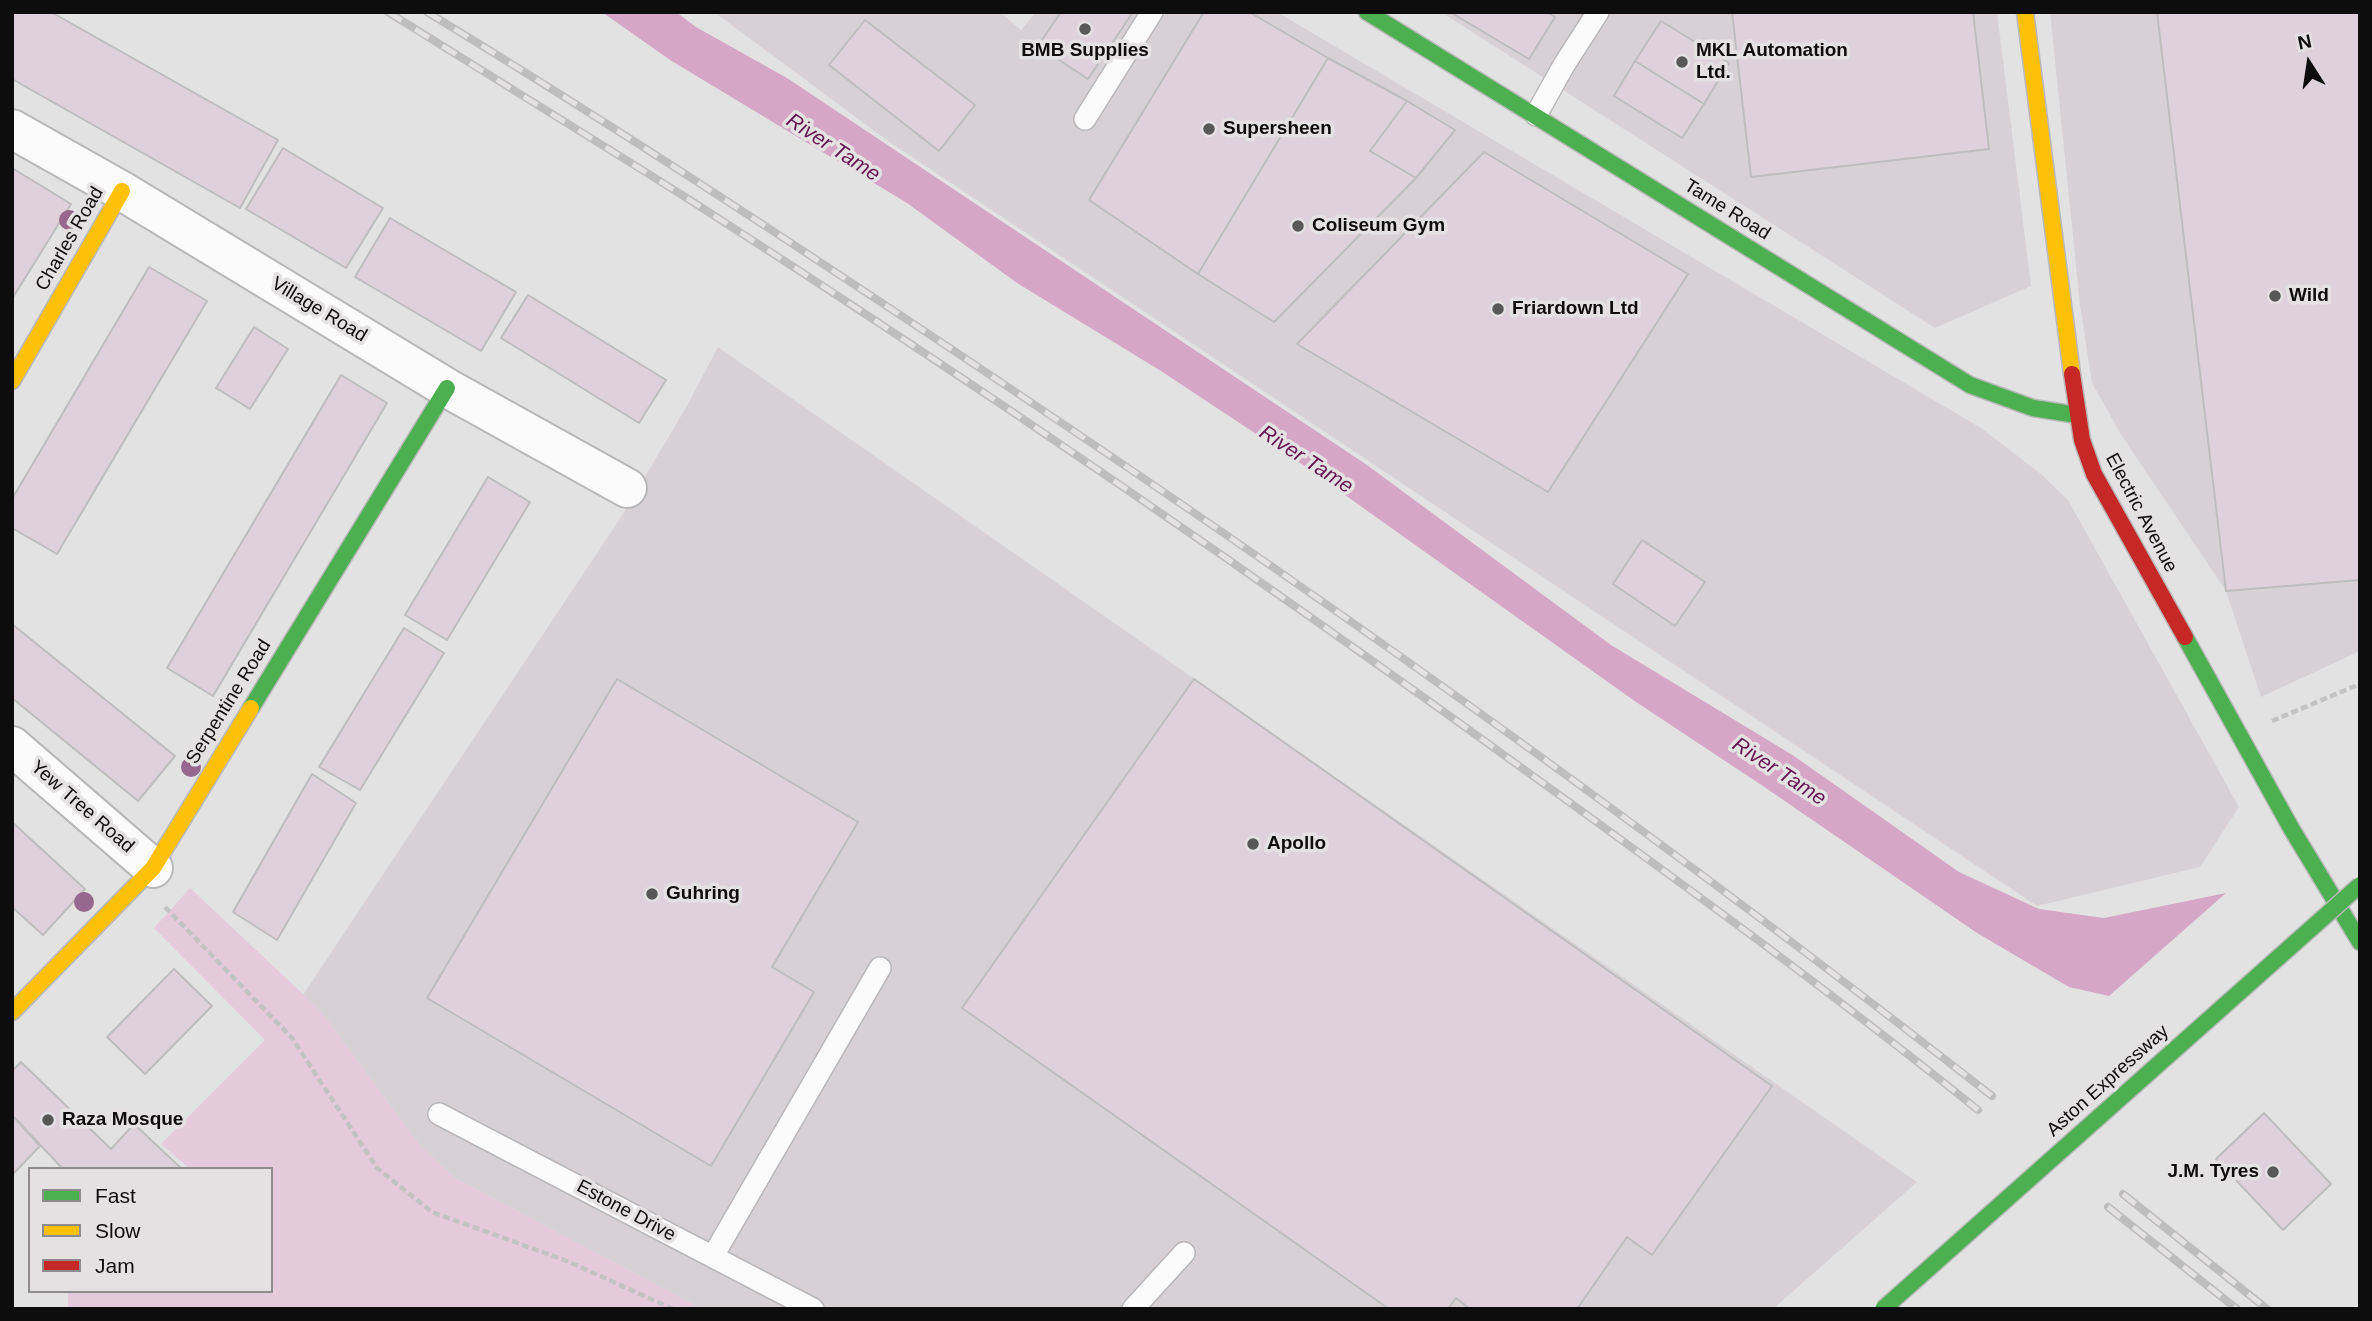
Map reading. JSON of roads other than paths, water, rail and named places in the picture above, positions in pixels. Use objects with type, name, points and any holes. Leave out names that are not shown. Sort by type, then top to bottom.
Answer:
[{"type":"main road","name":"Tame Road","points":[[1367,12],[1970,386],[2033,408],[2077,415]]},
{"type":"main road","name":"Electric Avenue","points":[[2025,12],[2077,415],[2082,440],[2094,474],[2291,828],[2360,943]]},
{"type":"main road","name":"Charles Road","points":[[12,381],[122,191]]},
{"type":"main road","name":"Serpentine Road","points":[[12,1012],[147,874],[447,388]]},
{"type":"main road","name":"Aston Expressway","points":[[1883,1309],[2360,885]]},
{"type":"street","name":"Village Road","points":[[12,129],[122,191],[447,388],[626,488]]},
{"type":"street","name":"Yew Tree Road","points":[[12,746],[147,874]]},
{"type":"lane","points":[[1085,119],[1152,12]]},
{"type":"lane","points":[[1536,115],[1598,12]]},
{"type":"lane","points":[[713,1256],[880,968]]},
{"type":"lane","name":"Estone Drive","points":[[439,1114],[813,1309]]},
{"type":"lane","points":[[1133,1309],[1184,1253]]},
{"type":"water","name":"River Tame","points":[[602,12],[676,12],[696,27],[787,78],[1367,465],[1611,645],[1794,756],[1959,872],[2039,909],[2104,918],[2226,893],[2109,996],[2069,987],[1977,933],[1636,702],[1300,463],[1161,371],[1017,283],[907,203],[670,60]]},
{"type":"railway","points":[[388,12],[802,273],[1019,416],[1233,563],[1713,907],[1978,1110]]},
{"type":"railway","points":[[427,12],[795,246],[1263,560],[1631,823],[1992,1096]]},
{"type":"railway","points":[[2123,1194],[2267,1309]]},
{"type":"railway","points":[[2108,1207],[2237,1309]]},
{"type":"place","name":"BMB Supplies","points":[[1085,29]]},
{"type":"place","name":"MKL Automation Ltd.","points":[[1682,62]]},
{"type":"place","name":"Supersheen","points":[[1209,129]]},
{"type":"place","name":"Coliseum Gym","points":[[1298,226]]},
{"type":"place","name":"Wild","points":[[2275,296]]},
{"type":"place","name":"Friardown Ltd","points":[[1498,309]]},
{"type":"place","name":"Apollo","points":[[1253,844]]},
{"type":"place","name":"Guhring","points":[[652,894]]},
{"type":"place","name":"Raza Mosque","points":[[48,1120]]},
{"type":"place","name":"J.M. Tyres","points":[[2273,1172]]}]
